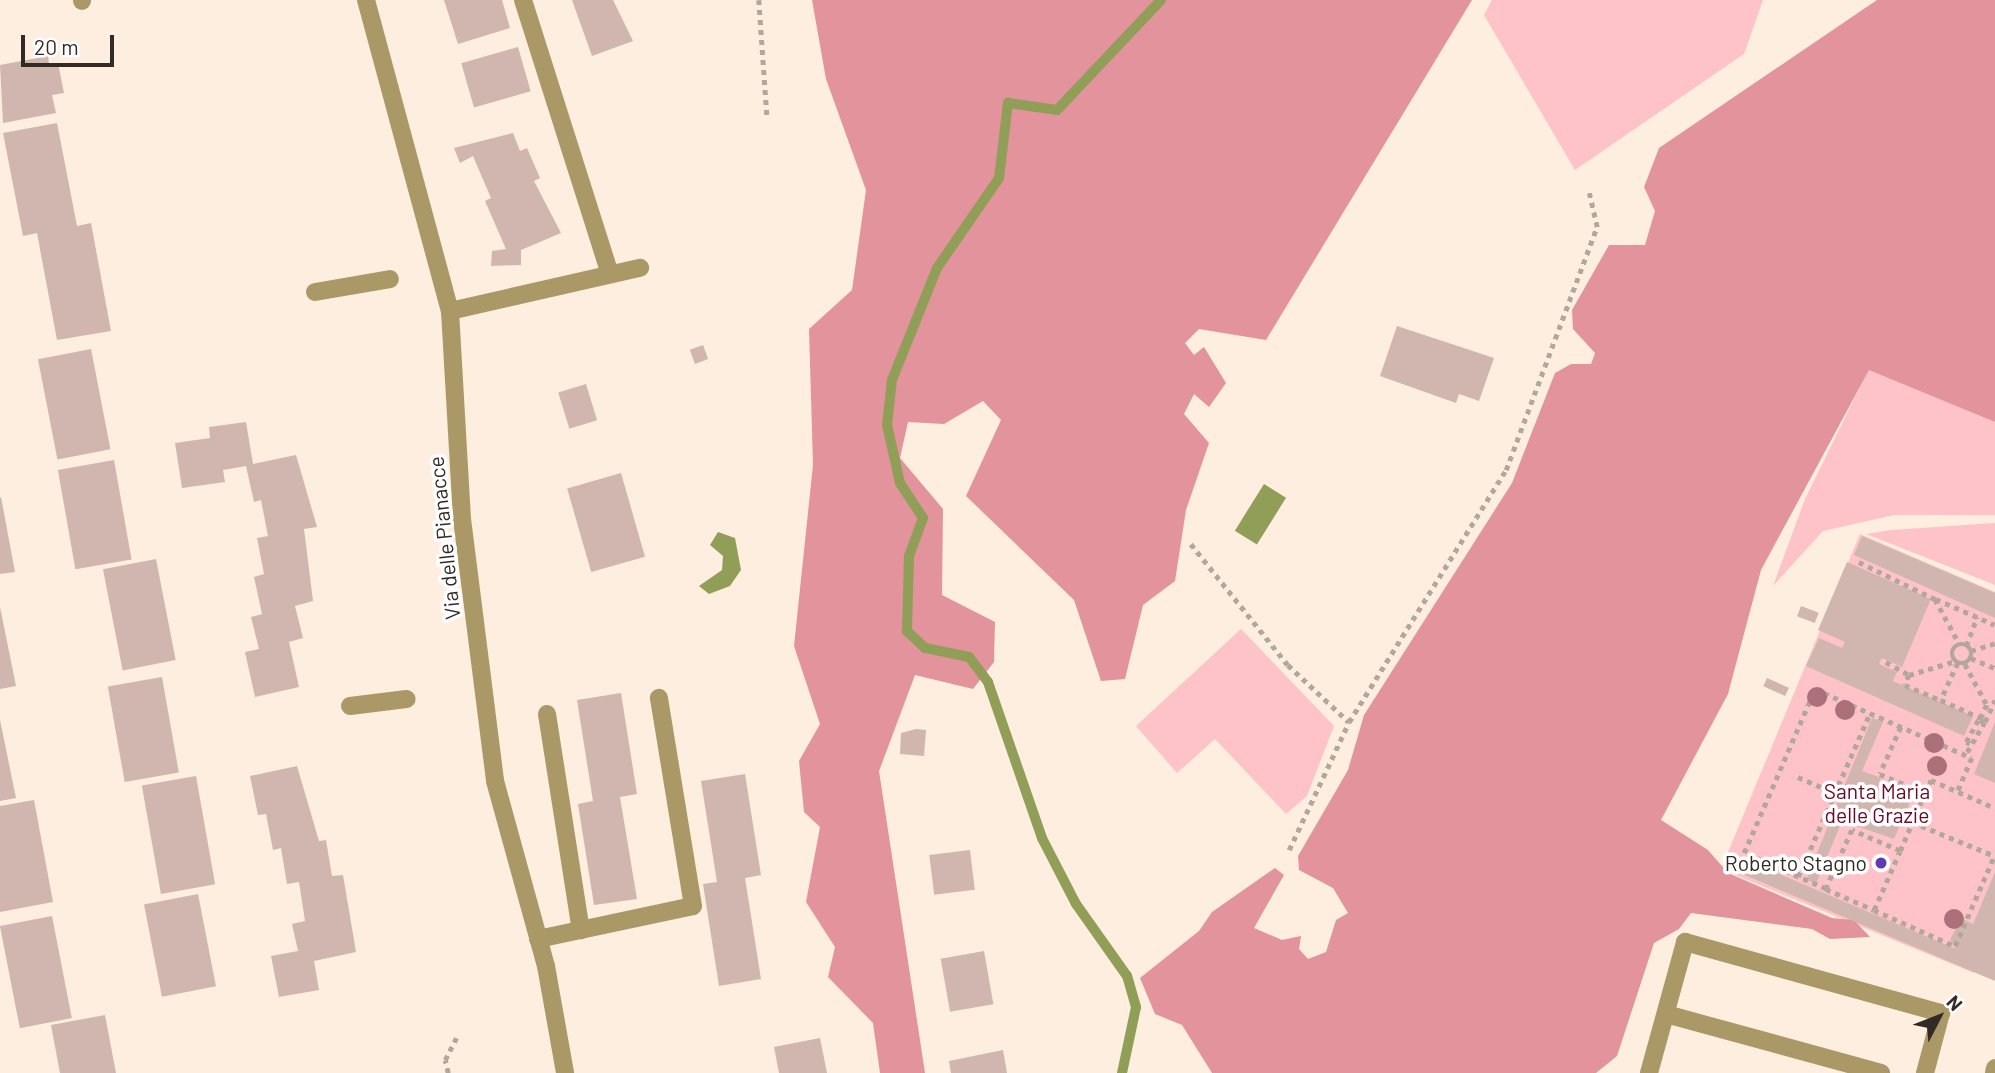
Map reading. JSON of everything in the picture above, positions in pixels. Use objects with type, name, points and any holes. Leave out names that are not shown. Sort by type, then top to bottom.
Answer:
[{"type":"street","name":"Via delle Pianacce","points":[[366,0],[450,311],[462,519],[495,782],[538,939],[565,1073]]},
{"type":"street","points":[[523,0],[610,274]]},
{"type":"street","points":[[450,311],[640,268]]},
{"type":"street","points":[[315,292],[390,279]]},
{"type":"street","points":[[538,939],[693,906],[659,698]]},
{"type":"street","points":[[350,706],[407,699]]},
{"type":"street","points":[[547,714],[581,930]]},
{"type":"street","points":[[1650,1073],[1685,942],[1941,1013],[1925,1073]]},
{"type":"street","points":[[1666,1014],[1881,1073]]},
{"type":"path","points":[[759,0],[767,115]]},
{"type":"path","points":[[1289,850],[1349,722],[1506,470],[1597,227],[1588,189]]},
{"type":"path","points":[[1191,544],[1288,666],[1349,722]]},
{"type":"path","points":[[1859,562],[1995,625]]},
{"type":"path","points":[[1936,599],[1963,645],[1971,651]]},
{"type":"path","points":[[1941,700],[1977,617]]},
{"type":"path","points":[[1971,651],[1995,643]]},
{"type":"path","points":[[1971,651],[1971,658]]},
{"type":"path","points":[[1886,662],[1909,675],[1971,658],[1995,668]]},
{"type":"path","points":[[1959,663],[1987,705],[1966,755]]},
{"type":"path","points":[[1909,675],[1905,685],[1982,720]]},
{"type":"path","points":[[1912,822],[1995,855],[1955,946],[1744,853],[1815,689],[1972,758],[1958,791]]},
{"type":"path","points":[[1970,744],[1966,742],[1995,700]]},
{"type":"path","points":[[1798,877],[1870,713]]},
{"type":"path","points":[[1901,727],[1880,774],[1925,793]]},
{"type":"path","points":[[1798,777],[1835,793]]},
{"type":"path","points":[[1874,910],[1931,780],[1995,808]]},
{"type":"path","points":[[1826,889],[1852,830],[1900,851]]},
{"type":"path","points":[[448,1073],[445,1060],[456,1038]]},
{"type":"green space","points":[[1492,0],[1763,0],[1744,54],[1575,170],[1484,15]]},
{"type":"green space","points":[[1869,369],[1995,422],[1995,515],[1894,515],[1823,531],[1773,586],[1805,499]]},
{"type":"green space","points":[[1995,523],[1995,585],[1866,534],[1891,530]]},
{"type":"green space","name":"Santa Maria delle Grazie","points":[[1860,534],[1995,592],[1995,925],[1974,973],[1721,869]]},
{"type":"green space","points":[[1241,629],[1334,726],[1307,796],[1286,814],[1215,739],[1177,773],[1136,726]]},
{"type":"shaded area","points":[[812,0],[1472,0],[1266,340],[1199,329],[1185,343],[1194,355],[1204,347],[1226,383],[1209,407],[1194,394],[1184,414],[1209,443],[1186,510],[1175,581],[1143,605],[1125,679],[1101,681],[1074,600],[966,496],[1001,420],[983,401],[944,424],[908,422],[900,458],[943,509],[942,595],[995,622],[994,662],[973,689],[915,675],[879,771],[925,1073],[880,1073],[873,1023],[828,977],[835,947],[806,902],[820,827],[804,812],[799,761],[820,724],[794,646],[813,465],[809,329],[852,290],[866,190],[826,79]]},
{"type":"shaded area","points":[[1877,0],[1995,0],[1995,422],[1869,370],[1761,570],[1728,694],[1661,820],[1708,850],[1728,873],[1832,918],[1854,920],[1870,937],[1830,939],[1812,929],[1691,913],[1679,929],[1654,943],[1617,1056],[1596,1073],[1212,1073],[1182,1025],[1155,1014],[1140,978],[1199,931],[1212,912],[1275,868],[1284,875],[1254,928],[1282,940],[1301,936],[1299,949],[1308,959],[1326,952],[1336,920],[1348,913],[1333,888],[1299,870],[1298,856],[1348,770],[1364,715],[1512,483],[1555,373],[1571,364],[1591,364],[1595,353],[1573,329],[1572,310],[1609,245],[1645,245],[1655,211],[1644,187],[1659,148]]},
{"type":"shaded area","points":[[1264,484],[1286,498],[1257,544],[1235,531]]},
{"type":"shaded area","points":[[718,532],[735,538],[741,570],[730,586],[709,594],[699,586],[722,570],[723,556],[710,545]]},
{"type":"building","points":[[444,0],[502,0],[510,28],[458,44]]},
{"type":"building","points":[[572,0],[613,0],[633,41],[592,56]]},
{"type":"building","points":[[518,47],[531,91],[474,107],[461,63]]},
{"type":"building","points":[[48,56],[49,64],[58,63],[64,93],[52,95],[56,113],[3,123],[0,65]]},
{"type":"building","points":[[57,123],[77,226],[91,223],[111,331],[57,340],[37,233],[23,236],[3,133]]},
{"type":"building","points":[[513,133],[520,151],[527,148],[540,178],[534,181],[561,233],[521,250],[521,265],[491,266],[492,251],[506,249],[485,201],[491,198],[473,156],[460,163],[454,148]]},
{"type":"building","points":[[1397,326],[1494,358],[1479,401],[1459,394],[1456,403],[1380,376]]},
{"type":"building","points":[[703,345],[708,359],[695,364],[690,350]]},
{"type":"building","points":[[91,349],[110,449],[57,459],[38,359]]},
{"type":"building","points":[[586,384],[597,420],[569,429],[558,392]]},
{"type":"building","points":[[246,422],[253,464],[296,455],[317,527],[304,529],[313,601],[295,606],[303,638],[289,642],[299,687],[255,697],[245,652],[259,649],[251,617],[262,614],[254,577],[264,574],[257,538],[268,536],[261,500],[254,502],[246,466],[223,470],[225,482],[182,488],[175,443],[210,438],[209,427]]},
{"type":"building","points":[[114,460],[132,559],[75,569],[58,470]]},
{"type":"building","points":[[621,473],[645,557],[591,572],[567,488]]},
{"type":"building","points":[[0,498],[15,572],[0,574]]},
{"type":"building","points":[[1862,536],[1995,593],[1995,618],[1854,555]]},
{"type":"building","points":[[156,559],[176,660],[123,670],[103,569]]},
{"type":"building","points":[[1847,562],[1931,599],[1902,667],[1882,658],[1879,664],[1897,672],[1893,681],[1973,716],[1964,736],[1806,666],[1819,638],[1842,648],[1845,642],[1818,630]]},
{"type":"building","points":[[1801,606],[1819,613],[1815,623],[1797,616]]},
{"type":"building","points":[[0,607],[16,686],[0,689]]},
{"type":"building","points":[[162,677],[179,773],[125,782],[108,687]]},
{"type":"building","points":[[1767,678],[1789,688],[1785,696],[1763,686]]},
{"type":"building","points":[[621,693],[637,794],[620,797],[637,899],[594,905],[578,804],[593,801],[577,700]]},
{"type":"building","points":[[1872,718],[1883,722],[1862,771],[1881,778],[1877,788],[1910,802],[1894,839],[1842,821],[1816,884],[1806,880]]},
{"type":"building","points":[[0,720],[16,798],[0,801]]},
{"type":"building","points":[[1995,722],[1995,783],[1974,774]]},
{"type":"building","points":[[916,729],[926,730],[924,756],[900,754],[901,733]]},
{"type":"building","points":[[297,766],[319,841],[326,840],[332,876],[343,875],[356,952],[314,961],[319,990],[279,997],[271,956],[298,951],[292,924],[305,921],[299,882],[287,884],[281,848],[273,850],[266,814],[258,815],[250,776]]},
{"type":"building","points":[[745,774],[761,875],[745,878],[761,979],[719,986],[703,884],[717,882],[701,781]]},
{"type":"building","points":[[196,776],[215,884],[161,894],[142,786]]},
{"type":"building","points":[[34,800],[53,902],[0,912],[0,806]]},
{"type":"building","points":[[970,850],[975,890],[934,895],[929,855]]},
{"type":"building","points":[[1732,854],[1956,949],[1950,940],[1961,918],[1973,924],[1995,872],[1995,981],[1726,867]]},
{"type":"building","points":[[198,894],[216,986],[162,997],[144,904]]},
{"type":"building","points":[[52,916],[72,1018],[20,1028],[0,926]]},
{"type":"building","points":[[984,951],[993,1004],[950,1012],[941,959]]},
{"type":"building","points":[[105,1015],[116,1073],[60,1073],[51,1025]]},
{"type":"building","points":[[820,1038],[827,1073],[779,1073],[774,1047]]},
{"type":"building","points":[[1003,1050],[1007,1073],[951,1073],[949,1061]]},
{"type":"waterway","points":[[1122,1073],[1136,1007],[1127,976],[1076,904],[1042,838],[988,682],[969,657],[925,648],[907,631],[909,556],[923,518],[900,483],[887,425],[892,380],[937,268],[999,178],[1008,103],[1057,110],[1161,0]]},
{"type":"place","name":"Roberto Stagno","points":[[1881,863]]}]
